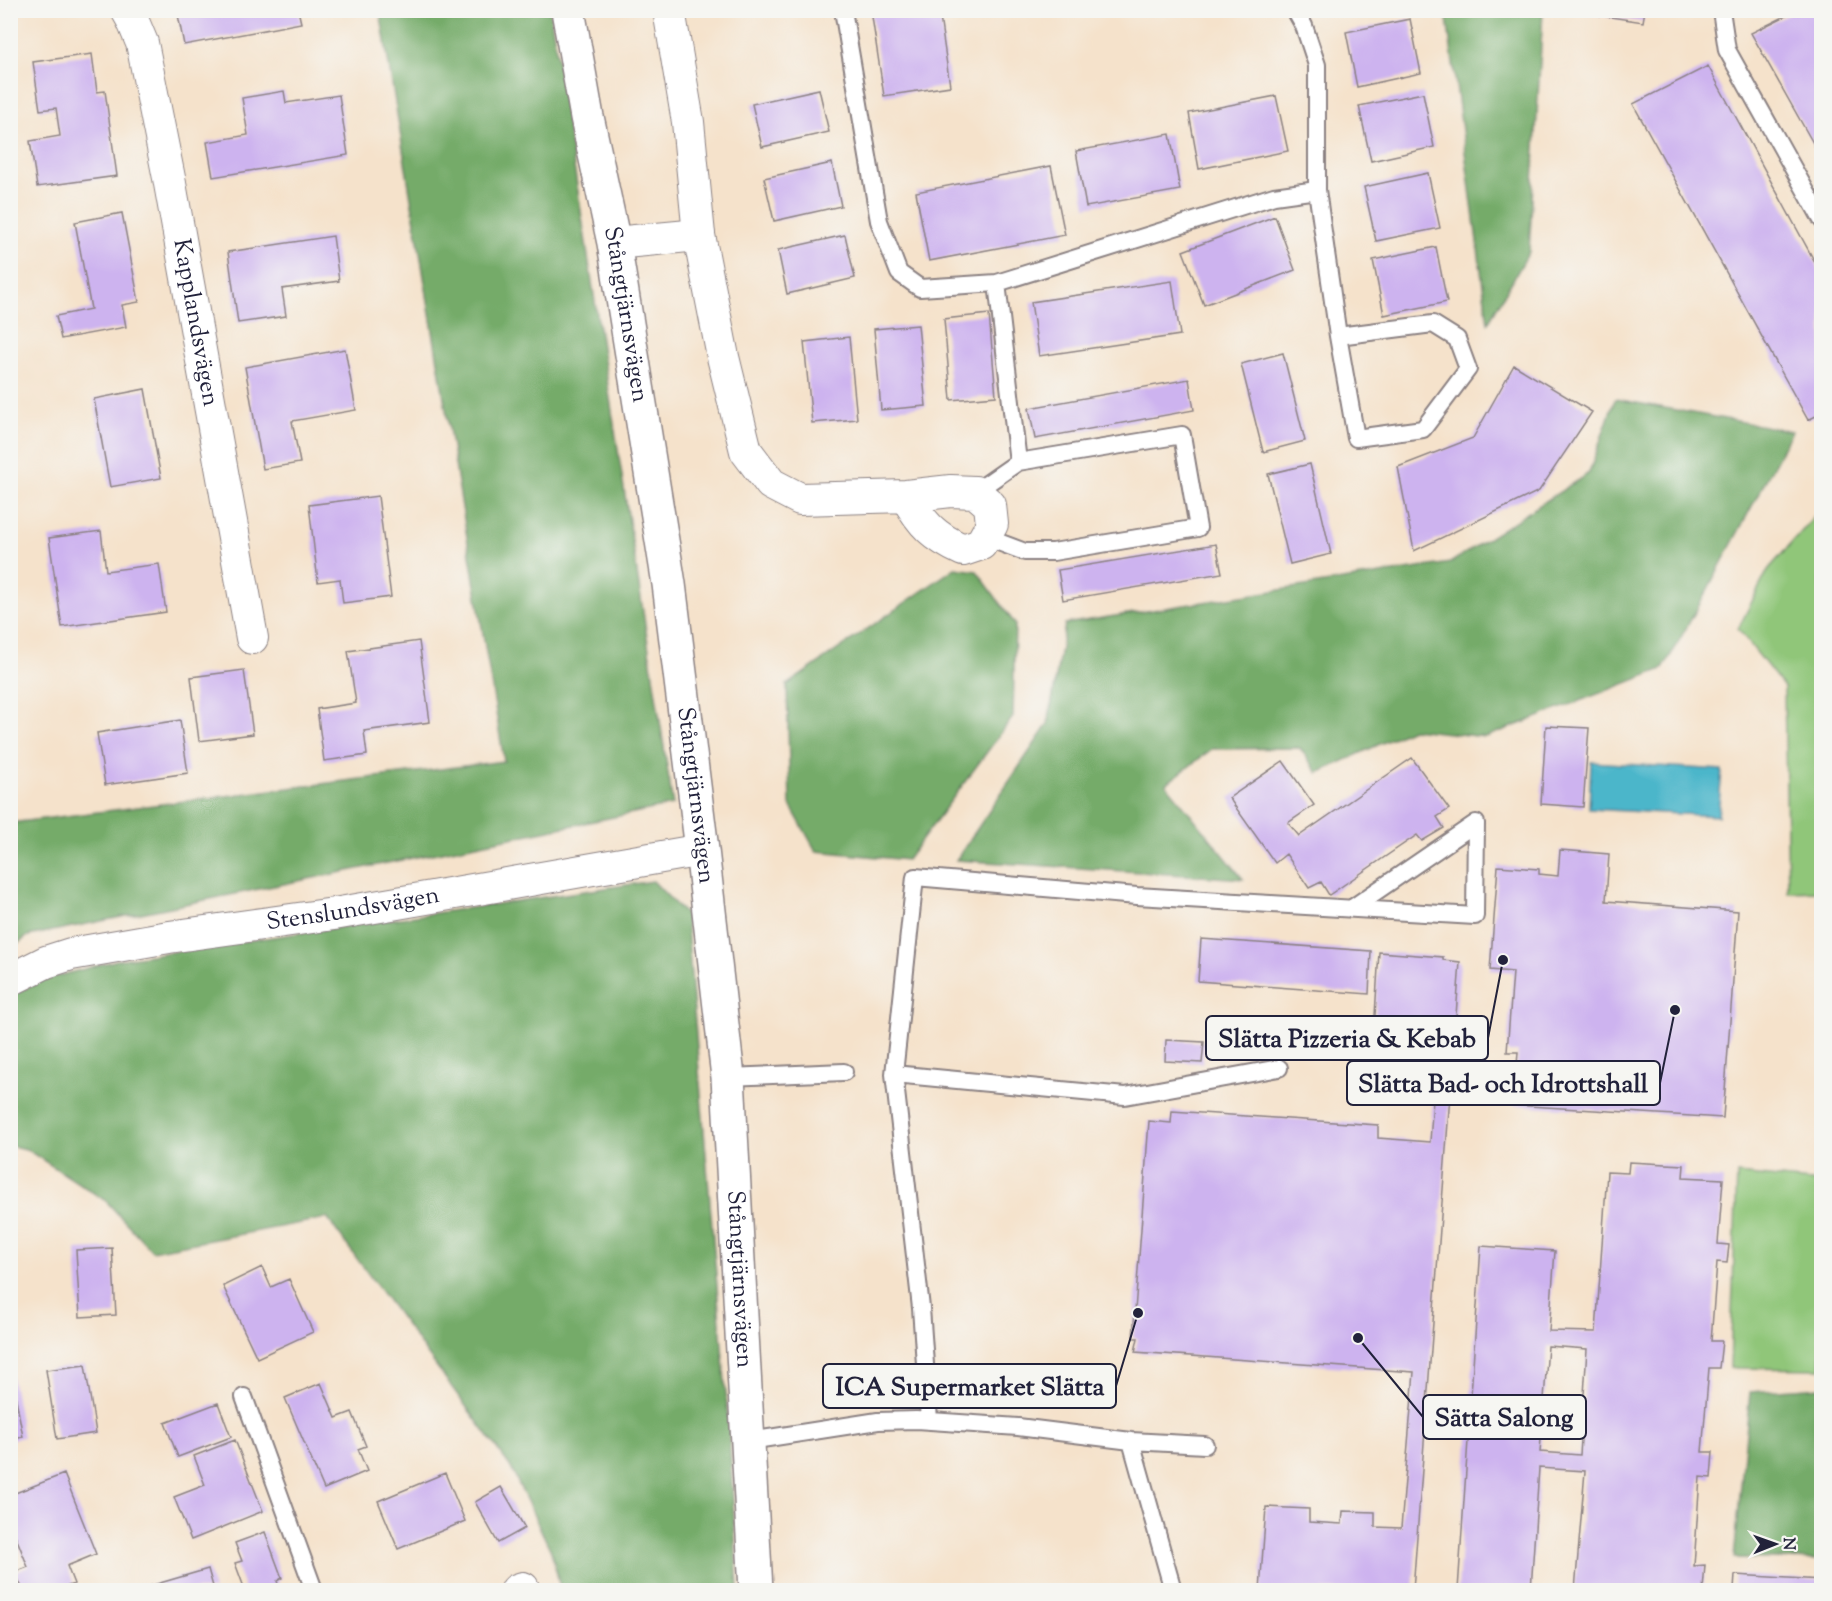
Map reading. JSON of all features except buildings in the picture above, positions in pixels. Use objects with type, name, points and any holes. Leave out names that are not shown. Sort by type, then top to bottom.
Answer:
[{"type":"street","name":"Kapplandsvägen","points":[[127,10],[144,54],[171,189],[252,638]]},
{"type":"street","name":"Stångtjärnsvägen","points":[[568,10],[587,117],[614,243],[669,584],[702,850],[728,1077],[756,1590]]},
{"type":"street","points":[[669,10],[688,122],[699,235],[723,357],[746,451],[771,484],[800,499],[906,496],[951,491],[975,492],[990,505],[992,524],[981,544],[963,550],[944,542],[920,520],[906,496]]},
{"type":"street","points":[[614,243],[699,235]]},
{"type":"street","name":"Stenslundsvägen","points":[[10,980],[46,962],[71,954],[169,937],[334,914],[702,850]]},
{"type":"lane","points":[[843,10],[879,221],[899,273],[920,288],[997,283],[1274,196],[1317,190]]},
{"type":"lane","points":[[1295,10],[1304,26],[1317,65],[1317,190],[1338,336],[1356,438],[1423,429],[1468,369],[1457,339],[1433,324],[1338,336]]},
{"type":"lane","points":[[1724,12],[1727,50],[1821,220]]},
{"type":"lane","points":[[997,283],[1018,462]]},
{"type":"lane","points":[[975,492],[1018,462],[1182,435],[1198,528],[1053,552],[1025,552],[985,537]]},
{"type":"lane","points":[[929,1420],[921,1308],[894,1074],[915,878],[1137,896],[1474,916],[1476,823],[1352,908]]},
{"type":"lane","points":[[894,1074],[1125,1096],[1279,1068]]},
{"type":"lane","points":[[728,1077],[844,1072]]},
{"type":"lane","points":[[244,1397],[314,1590]]},
{"type":"lane","points":[[749,1441],[878,1421],[929,1420],[1018,1426],[1131,1441],[1205,1445]]},
{"type":"lane","points":[[1131,1441],[1173,1590]]},
{"type":"green space","points":[[380,11],[550,11],[673,805],[28,936],[11,949],[11,823],[504,761]]},
{"type":"green space","points":[[1446,11],[1543,11],[1529,252],[1488,323]]},
{"type":"green space","points":[[1615,399],[1792,431],[1663,669],[1486,737],[1412,729],[1318,773],[1300,748],[1212,749],[1166,784],[1243,879],[956,860],[1048,724],[1065,624],[1450,563],[1589,473]]},
{"type":"green space","points":[[1821,509],[1821,891],[1788,892],[1784,687],[1738,629],[1768,570]]},
{"type":"green space","points":[[955,568],[977,571],[1015,624],[1013,717],[907,860],[816,851],[790,805],[787,685]]},
{"type":"green space","points":[[653,881],[686,915],[729,1430],[738,1590],[561,1590],[551,1551],[510,1466],[327,1218],[152,1251],[106,1201],[26,1149],[11,1146],[11,996],[40,981],[117,960]]},
{"type":"green space","points":[[1737,1174],[1821,1182],[1821,1369],[1730,1368]]},
{"type":"green space","points":[[1821,1387],[1821,1560],[1734,1558],[1750,1392]]},
{"type":"water","points":[[1591,762],[1722,770],[1718,816],[1589,809]]},
{"type":"place","name":"Slätta Pizzeria & Kebab","points":[[1503,960]]},
{"type":"place","name":"Slätta Bad- och Idrottshall","points":[[1675,1010]]},
{"type":"place","name":"ICA Supermarket Slätta","points":[[1138,1313]]},
{"type":"place","name":"Sätta Salong","points":[[1358,1338]]}]
